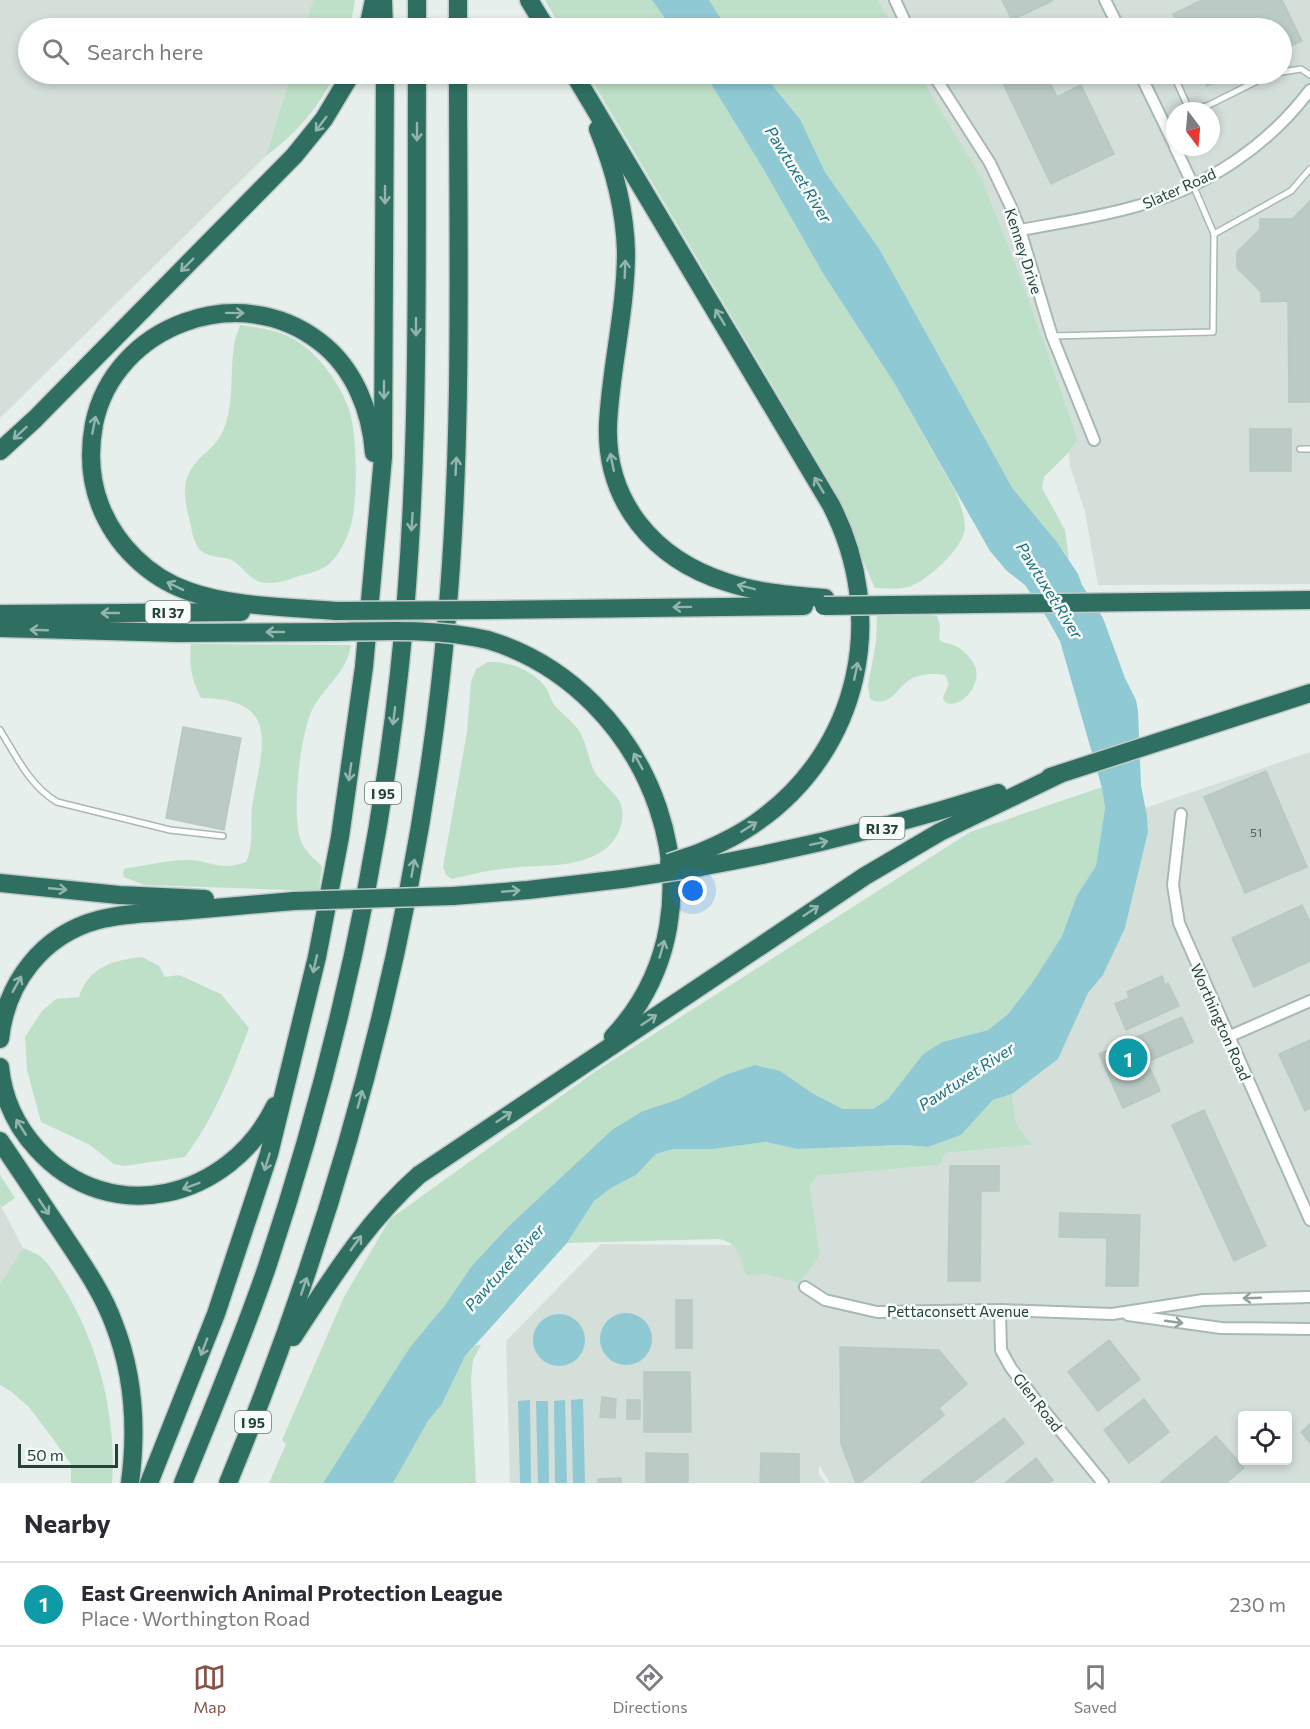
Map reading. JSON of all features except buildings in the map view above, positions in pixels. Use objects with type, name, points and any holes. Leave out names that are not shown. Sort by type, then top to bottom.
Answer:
[{"type":"highway","points":[[370,18],[374,0]]},
{"type":"highway","points":[[383,0],[384,18]]},
{"type":"highway","points":[[417,0],[417,18]]},
{"type":"highway","points":[[458,0],[458,18]]},
{"type":"highway","points":[[529,0],[540,18]]},
{"type":"highway","points":[[0,451],[35,419],[294,156],[324,119],[345,84]]},
{"type":"highway","points":[[149,1483],[198,1362],[238,1253],[269,1154],[318,949],[348,790],[364,668],[384,432],[385,84]]},
{"type":"highway","name":"I 95","points":[[183,1483],[246,1324],[299,1166],[346,988],[366,893],[382,797],[400,661],[414,479],[417,84]]},
{"type":"highway","name":"I 95","points":[[228,1483],[277,1360],[331,1200],[378,1031],[409,887],[433,739],[448,601],[457,445],[458,84]]},
{"type":"highway","points":[[576,84],[603,143],[614,176],[623,220],[626,250],[625,280],[610,401],[608,436],[613,469],[623,499],[640,526],[656,543],[693,568],[722,581],[824,602]]},
{"type":"highway","points":[[578,84],[831,505],[847,541],[857,578],[861,630],[856,669],[846,706],[824,754],[798,786],[767,815],[698,860]]},
{"type":"highway","points":[[336,611],[238,602],[197,595],[166,581],[131,554],[102,511],[91,466],[91,442],[96,416],[105,393],[118,370],[138,348],[150,339],[174,325],[202,316],[230,313],[258,315],[286,322],[309,334],[329,350],[344,367],[356,385],[367,414],[375,464],[375,547]]},
{"type":"highway","name":"RI 37","points":[[0,614],[491,610],[824,602],[891,605],[1255,601],[1310,598]]},
{"type":"highway","points":[[0,628],[177,633],[434,632],[466,635],[522,652],[573,684],[603,712],[629,745],[640,764],[657,804],[666,833],[670,866],[670,905],[666,934],[660,959],[645,994],[632,1014],[607,1043],[583,1064]]},
{"type":"highway","name":"RI 37","points":[[0,883],[118,895],[294,901],[453,896],[622,879],[698,860],[785,851],[869,831],[1060,774],[1310,693]]},
{"type":"highway","points":[[277,1360],[359,1239],[400,1192],[439,1161],[890,860],[976,814],[1060,774]]},
{"type":"highway","points":[[0,1039],[9,1000],[22,975],[51,942],[75,928],[114,917],[294,901]]},
{"type":"highway","points":[[0,1066],[4,1090],[15,1118],[33,1144],[56,1167],[99,1189],[116,1193],[150,1195],[198,1184],[227,1167],[243,1153],[265,1125],[290,1065]]},
{"type":"highway","points":[[0,1141],[92,1279],[114,1323],[128,1369],[131,1391],[134,1434],[130,1483]]},
{"type":"street","points":[[895,0],[903,18]]},
{"type":"street","points":[[1105,0],[1114,18]]},
{"type":"street","name":"Kenney Drive","points":[[939,84],[990,163],[1020,230],[1052,336],[1094,440]]},
{"type":"street","points":[[1145,84],[1166,128]]},
{"type":"street","name":"Slater Road","points":[[1020,230],[1139,206],[1193,185],[1227,166],[1285,122],[1310,90]]},
{"type":"street","points":[[1179,156],[1193,185]]},
{"type":"street","name":"Worthington Road","points":[[1181,814],[1173,885],[1176,911],[1183,935],[1310,1220]]},
{"type":"street","points":[[1228,1037],[1310,1001]]},
{"type":"street","name":"Pettaconsett Avenue","points":[[804,1287],[825,1300],[877,1312],[1000,1310],[1116,1313],[1221,1328],[1310,1329]]},
{"type":"street","name":"Pettaconsett Avenue","points":[[1116,1313],[1203,1300],[1310,1297]]},
{"type":"street","name":"Glen Road","points":[[1000,1310],[1001,1350],[1011,1368],[1104,1483]]},
{"type":"lane","points":[[1292,70],[1301,69],[1310,75]]},
{"type":"lane","points":[[1178,84],[1189,109],[1206,106],[1251,84]]},
{"type":"lane","points":[[1214,234],[1291,191],[1310,169]]},
{"type":"lane","points":[[1052,336],[1213,332],[1214,234],[1193,185]]},
{"type":"lane","points":[[1300,449],[1310,449]]},
{"type":"lane","points":[[0,730],[34,784],[44,795],[57,802],[170,830],[223,836]]},
{"type":"shaded area","points":[[0,0],[313,0],[307,18],[18,18],[18,84],[288,84],[266,156],[0,418]]},
{"type":"shaded area","points":[[878,0],[1310,0],[1310,584],[1098,585],[1085,512],[1070,466],[1069,452],[1078,438],[1033,311],[924,84],[1292,84],[1292,18],[888,18]]},
{"type":"shaded area","points":[[1310,752],[1310,1483],[830,1483],[819,1465],[819,1474],[826,1483],[510,1483],[506,1341],[601,1244],[810,1246],[820,1254],[810,1186],[817,1176],[938,1165],[945,1153],[1032,1145],[1016,1123],[1012,1094],[1058,1059],[1088,993],[1103,975],[1125,928],[1148,832],[1145,808]]},
{"type":"shaded area","points":[[0,1204],[23,1248],[0,1284]]},
{"type":"green space","points":[[313,0],[355,0],[352,18],[307,18]]},
{"type":"green space","points":[[545,0],[652,0],[665,18],[555,18]]},
{"type":"green space","points":[[709,0],[878,0],[888,18],[721,18]]},
{"type":"green space","points":[[288,84],[330,84],[306,119],[266,156]]},
{"type":"green space","points":[[594,84],[711,84],[824,275],[893,381],[955,491],[964,519],[963,536],[943,563],[916,584],[896,589],[875,588],[832,486]]},
{"type":"green space","points":[[771,84],[925,84],[982,179],[1033,311],[1078,439],[1069,452],[1044,477],[1042,488],[1065,530],[1069,559],[1013,489],[880,250],[825,172],[800,119]]},
{"type":"green space","points":[[240,325],[265,329],[290,337],[311,352],[329,372],[339,388],[351,415],[353,429],[356,464],[355,499],[351,525],[343,546],[337,556],[322,569],[274,583],[260,582],[231,560],[201,551],[194,538],[186,503],[185,486],[190,471],[218,440],[227,419],[231,399],[234,344]]},
{"type":"green space","points":[[877,616],[937,616],[940,625],[939,639],[962,650],[975,666],[976,680],[970,693],[959,702],[946,703],[943,699],[948,685],[947,679],[945,675],[933,674],[911,679],[884,701],[870,699],[868,686],[876,642]]},
{"type":"green space","points":[[191,644],[351,645],[341,671],[318,700],[308,720],[298,774],[298,829],[305,848],[322,866],[319,891],[144,885],[124,877],[125,868],[183,860],[230,866],[246,862],[248,856],[251,842],[252,807],[262,747],[261,731],[256,718],[245,707],[227,701],[201,698],[192,672]]},
{"type":"green space","points":[[488,662],[512,665],[542,682],[555,706],[579,731],[594,771],[620,802],[622,822],[620,829],[609,846],[594,856],[559,865],[504,869],[452,879],[446,875],[443,867],[467,732],[471,682],[476,669]]},
{"type":"green space","points":[[1102,787],[1105,808],[1096,866],[1077,895],[1062,936],[1032,983],[1008,1014],[988,1030],[942,1042],[923,1054],[888,1099],[873,1109],[843,1109],[812,1093],[679,1099],[643,1111],[471,1267],[445,1305],[410,1347],[323,1483],[269,1483],[286,1444],[282,1440],[344,1297],[390,1219],[596,1071],[970,832]]},
{"type":"green space","points":[[142,957],[159,966],[165,977],[179,975],[221,994],[249,1028],[214,1111],[185,1157],[124,1166],[114,1164],[90,1145],[41,1122],[27,1070],[25,1037],[42,1011],[56,999],[79,997],[89,979],[103,967],[122,960]]},
{"type":"green space","points":[[1012,1094],[1016,1123],[1032,1145],[945,1153],[938,1165],[817,1176],[810,1186],[820,1255],[800,1283],[765,1274],[746,1275],[735,1248],[719,1239],[567,1243],[594,1201],[611,1188],[636,1175],[656,1154],[673,1149],[713,1149],[766,1142],[797,1149],[904,1145],[928,1147],[961,1135],[993,1100]]},
{"type":"green space","points":[[0,1175],[15,1198],[2,1207],[0,1204]]},
{"type":"green space","points":[[23,1248],[40,1256],[49,1266],[75,1307],[86,1331],[95,1355],[108,1406],[113,1458],[112,1483],[71,1483],[71,1464],[51,1436],[28,1406],[0,1385],[0,1284]]},
{"type":"green space","points":[[476,1345],[481,1345],[473,1360],[471,1379],[476,1483],[393,1483],[428,1421],[442,1404],[465,1356]]},
{"type":"water","points":[[652,0],[709,0],[721,18],[665,18]]},
{"type":"water","name":"Pawtuxet River","points":[[711,84],[771,84],[800,119],[825,172],[880,250],[1013,489],[1057,542],[1103,618],[1125,678],[1136,700],[1141,785],[1147,816],[1148,832],[1125,928],[1103,975],[1088,993],[1058,1059],[1012,1094],[993,1100],[961,1135],[928,1147],[904,1145],[797,1149],[766,1142],[713,1149],[673,1149],[656,1154],[636,1175],[611,1188],[594,1201],[567,1243],[465,1356],[442,1404],[428,1421],[393,1483],[323,1483],[410,1347],[445,1305],[471,1267],[508,1227],[612,1130],[643,1111],[679,1099],[725,1075],[755,1065],[780,1071],[812,1093],[843,1109],[873,1109],[888,1099],[923,1054],[942,1042],[988,1030],[1008,1014],[1032,983],[1062,936],[1077,895],[1096,866],[1105,808],[1102,788],[1060,641],[1025,585],[1007,571],[990,551],[893,381],[824,275]]},
{"type":"water","points":[[626,1313],[640,1317],[648,1325],[652,1339],[648,1353],[640,1361],[626,1365],[612,1361],[604,1353],[600,1339],[604,1325],[612,1317]]},
{"type":"water","points":[[559,1314],[573,1318],[581,1326],[585,1340],[581,1354],[573,1362],[559,1366],[545,1362],[537,1354],[533,1340],[537,1326],[545,1318]]},
{"type":"water","points":[[583,1399],[585,1483],[573,1483],[571,1400]]},
{"type":"water","points":[[530,1400],[531,1483],[520,1483],[518,1401]]},
{"type":"water","points":[[565,1400],[567,1483],[555,1483],[554,1401]]},
{"type":"water","points":[[536,1401],[548,1401],[549,1483],[538,1483]]},
{"type":"place","name":"East Greenwich Animal Protection League","points":[[1128,1058]]}]
